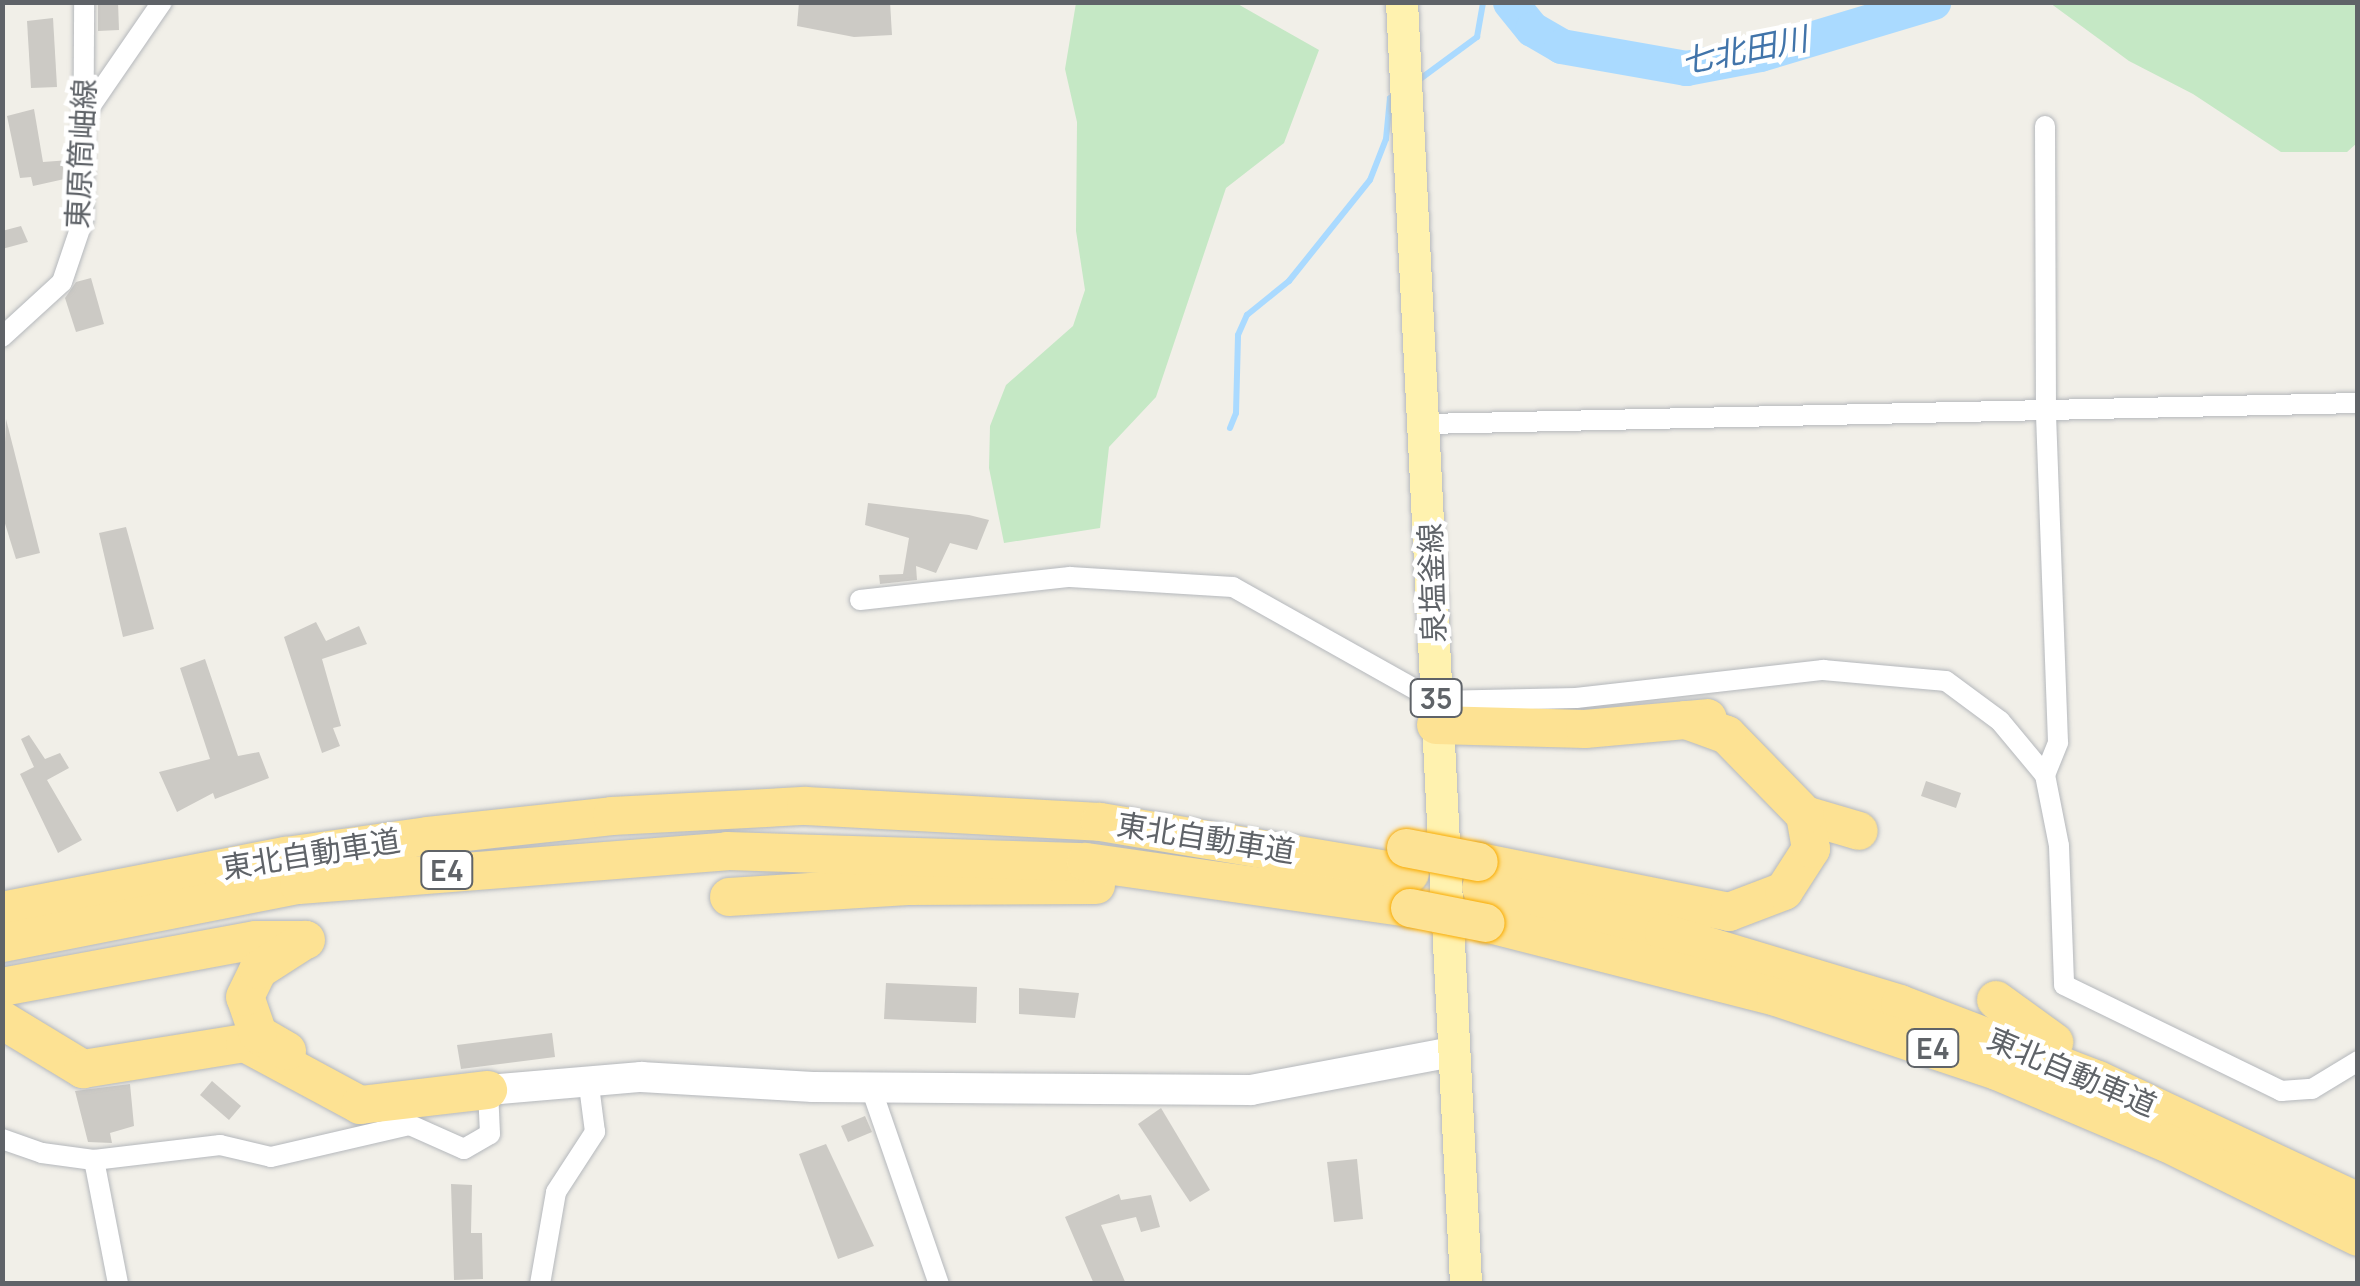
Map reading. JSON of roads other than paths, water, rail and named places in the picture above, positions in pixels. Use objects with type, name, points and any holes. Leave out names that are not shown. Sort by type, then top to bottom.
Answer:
[{"type":"highway","points":[[1436,713],[1584,729],[1686,720],[1727,735],[1816,812],[1859,831]]},
{"type":"highway","name":"東北自動車道","points":[[2,911],[286,856],[522,825],[716,810],[895,806],[1100,822],[1482,891],[1664,933],[1900,1004],[2098,1080],[2358,1202]]},
{"type":"highway","points":[[1408,877],[1482,891],[1729,912],[1771,900],[1793,884],[1812,849],[1816,812]]},
{"type":"highway","name":"東北自動車道","points":[[2,944],[299,886],[727,851],[1086,862],[1318,892],[1408,877]]},
{"type":"highway","points":[[729,897],[908,886],[1318,892]]},
{"type":"highway","name":"東北自動車道","points":[[1482,891],[1776,997],[1980,1064],[2167,1143],[2358,1236]]},
{"type":"highway","points":[[2,988],[270,938],[306,940],[272,957],[249,982],[245,996],[254,1028],[358,1089],[398,1099]]},
{"type":"highway","points":[[1996,1000],[2024,1026],[2290,1168]]},
{"type":"highway","points":[[2,1020],[83,1069],[245,1043],[348,1102],[488,1090]]},
{"type":"main road","name":"泉塩釜線","points":[[1402,2],[1466,1284]]},
{"type":"street","name":"東原筒岫線","points":[[2,337],[50,298],[72,260],[83,220],[84,2]]},
{"type":"street","points":[[85,114],[162,2]]},
{"type":"street","points":[[2044,775],[2058,742],[2046,411],[2045,126]]},
{"type":"street","points":[[1426,424],[2358,404]]},
{"type":"street","points":[[860,600],[1070,577],[1233,587],[1436,713],[1823,670],[1916,674],[1946,681],[2000,721],[2044,775],[2059,846],[2064,985],[2281,1091],[2312,1089],[2358,1062]]},
{"type":"street","points":[[2,1139],[42,1153],[94,1160],[220,1145],[271,1157],[410,1126],[452,1146],[475,1147],[490,1134],[488,1090],[588,1078],[871,1088],[1251,1090],[1452,1052]]},
{"type":"street","points":[[540,1284],[556,1192],[595,1132],[588,1078]]},
{"type":"street","points":[[871,1088],[939,1284]]},
{"type":"street","points":[[94,1160],[118,1284]]},
{"type":"waterway","points":[[1416,82],[1477,37],[1483,2]]},
{"type":"waterway","name":"七北田川","points":[[1510,2],[1532,29],[1561,46],[1686,68],[1760,54],[1933,2]]},
{"type":"waterway","points":[[1230,428],[1236,413],[1238,335],[1247,315],[1289,281],[1370,180],[1386,139],[1390,98],[1397,94]]}]
